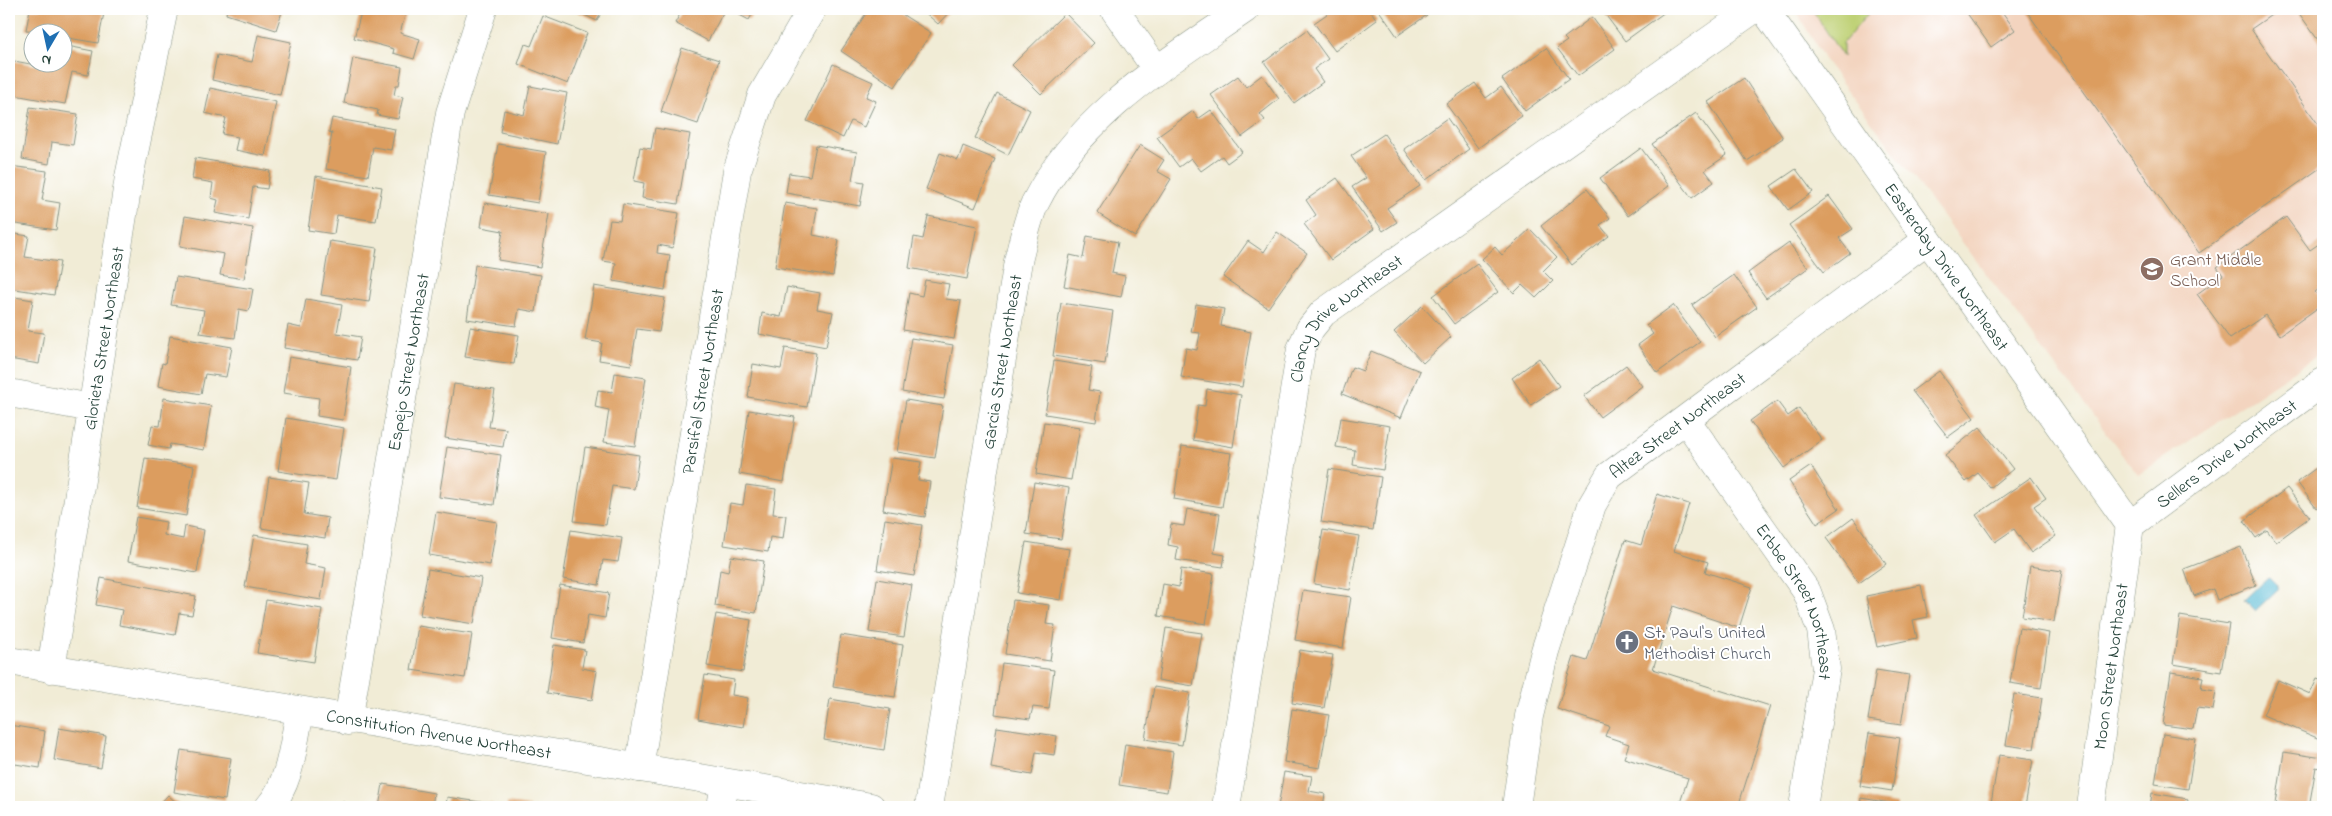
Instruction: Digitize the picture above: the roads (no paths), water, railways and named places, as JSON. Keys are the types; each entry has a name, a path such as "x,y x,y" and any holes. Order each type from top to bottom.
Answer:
{"street":[{"name":"Glorieta Street Northeast","path":"51,669 128,177 164,9"},
{"name":"Espejo Street Northeast","path":"348,721 450,112 483,9"},
{"name":"Parsifal Street Northeast","path":"639,768 737,171 762,95 793,37 812,9"},
{"path":"1114,9 1157,70"},
{"name":"Garcia Street Northeast","path":"929,807 1018,261 1035,204 1061,159 1105,111 1157,70 1245,9"},
{"name":"Clancy Drive Northeast","path":"1226,807 1301,349 1310,329 1324,313 1754,9"},
{"name":"Easterday Drive Northeast","path":"1764,9 2130,525"},
{"name":"Altez Street Northeast","path":"1516,807 1528,724 1545,651 1592,505 1609,476 1927,240"},
{"name":"Sellers Drive Northeast","path":"2130,525 2323,382"},
{"path":"9,393 92,408"},
{"name":"Erbbe Street Northeast","path":"1686,420 1807,592 1821,630 1826,668 1802,807"},
{"name":"Moon Street Northeast","path":"2091,807 2130,525"},
{"name":"Constitution Avenue Northeast","path":"9,662 348,721 639,768 723,795 870,807"},
{"path":"269,807 276,798 288,772 300,712"}],"water":[{"path":"2268,577 2279,588 2255,611 2244,600"}],"place":[{"name":"Grant Middle School","path":"2152,269"},
{"name":"St. Paul's United Methodist Church","path":"1627,642"}]}
